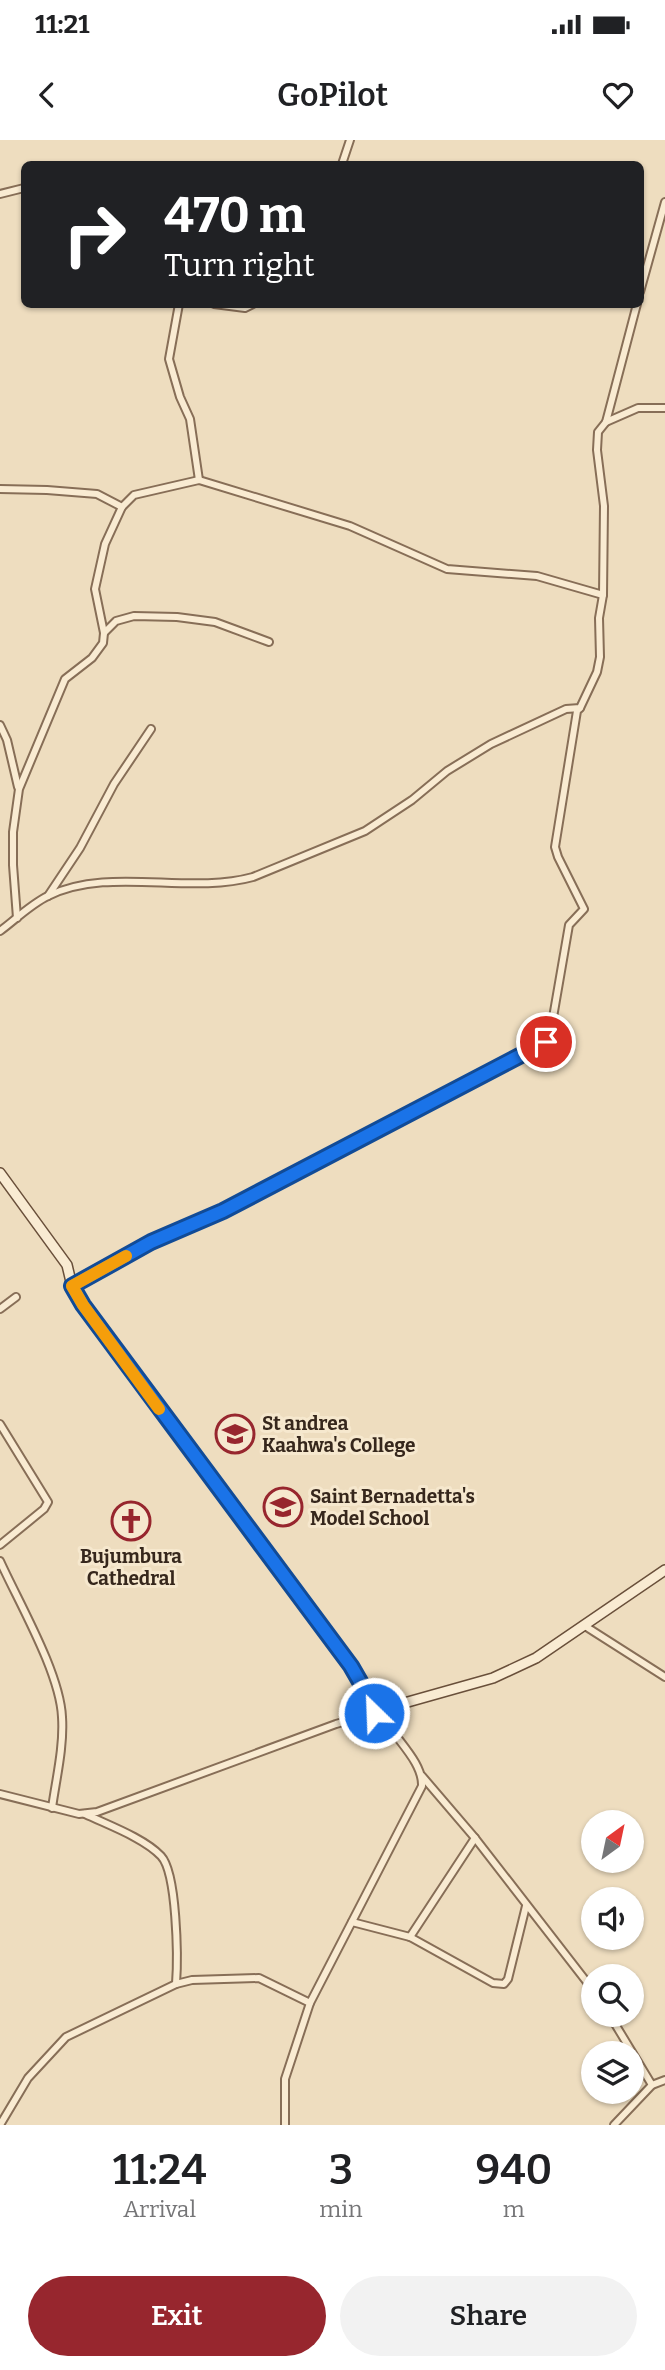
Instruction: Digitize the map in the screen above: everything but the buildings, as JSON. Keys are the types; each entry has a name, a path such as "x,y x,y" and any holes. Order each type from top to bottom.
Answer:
{"street":[{"path":"343,161 350,140"},
{"path":"0,194 21,189"},
{"path":"644,278 665,202"},
{"path":"178,308 169,359 180,397 190,419 199,480"},
{"path":"72,1286 151,1242 223,1211 546,1042 551,1029 569,925 584,909 555,847 577,711 597,672 600,657 604,506 597,450 598,432 606,422 636,308"},
{"path":"606,422 638,408 665,408"},
{"path":"17,918 13,843 14,814 19,789 65,680 92,658 103,643 104,633 94,589 105,544 122,507 134,495 199,480 350,526 447,569 537,576 603,595"},
{"path":"0,489 97,494 122,507"},
{"path":"104,633 116,621 134,616 177,617 215,622 269,642"},
{"path":"0,932 48,896 79,886 117,883 208,885 253,877 365,831 412,800 447,771 491,744 566,709 580,708"},
{"path":"0,725 7,740 19,789"},
{"path":"48,896 80,848 114,784 151,729"},
{"path":"0,1174 67,1265 72,1286 83,1305 351,1666 378,1717 384,1718 390,1713 390,1707"},
{"path":"0,1309 16,1297"},
{"path":"0,1424 48,1502 44,1509 0,1545"},
{"path":"0,1562 53,1676 59,1699 62,1734 52,1808"},
{"path":"390,1707 493,1678 536,1658 665,1570"},
{"path":"585,1626 665,1677"},
{"path":"85,1814 97,1812 374,1710 383,1702 390,1707"},
{"path":"285,2125 285,2079 310,2003 422,1786 419,1766 394,1737 384,1718"},
{"path":"422,1776 475,1838 581,1975"},
{"path":"0,1794 85,1814 151,1847 165,1861 172,1881 178,1955 176,1984"},
{"path":"411,1937 475,1838"},
{"path":"352,1922 411,1937 493,1983 504,1984 508,1979 526,1906"},
{"path":"0,2125 28,2078 66,2037 176,1984 192,1980 258,1978 310,2003"},
{"path":"617,2027 652,2085"},
{"path":"614,2125 652,2085 665,2080"}],"slow traffic":[{"path":"126,1256 72,1286 159,1409"}],"place":[{"name":"St andrea Kaahwa's College","path":"235,1434"},
{"name":"Saint Bernadetta's Model School","path":"283,1507"},
{"name":"Bujumbura Cathedral","path":"131,1521"}],"route":[{"path":"374,1713 374,1706 351,1666 83,1305 72,1286 151,1242 223,1211 546,1042"}]}
